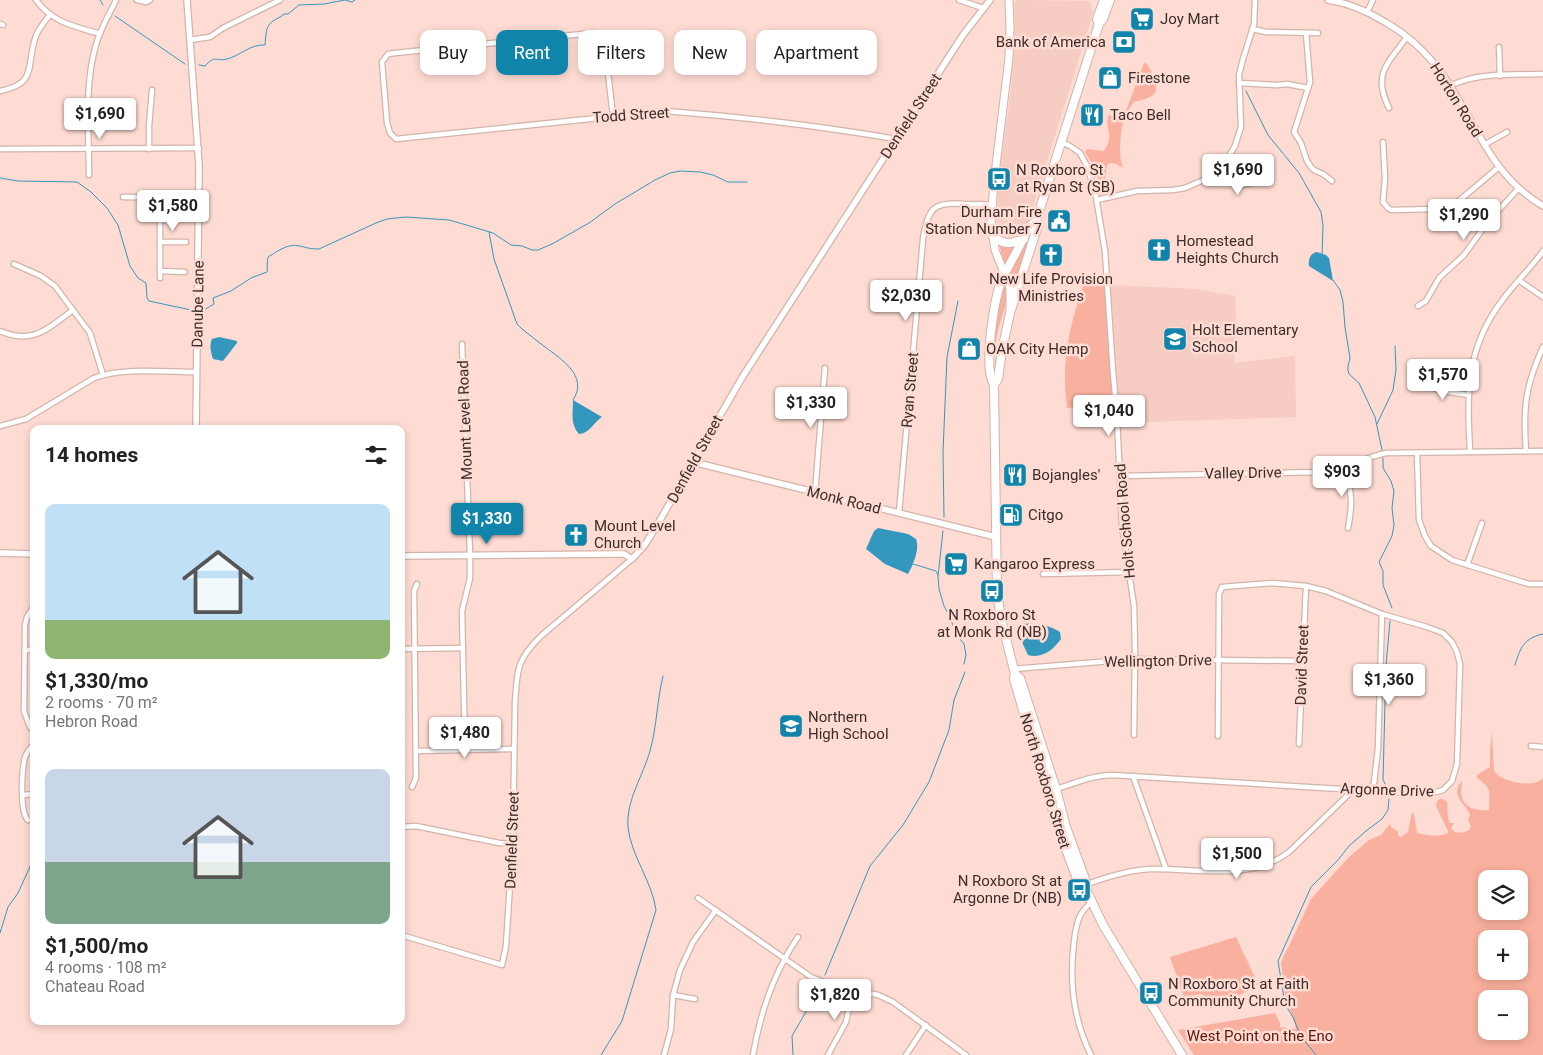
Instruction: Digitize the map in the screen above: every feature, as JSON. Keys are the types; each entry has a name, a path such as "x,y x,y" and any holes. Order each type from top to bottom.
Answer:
{"highway":[{"path":"1010,313 1037,228 1036,220 1104,0"},
{"path":"1098,24 1103,20 1110,0"},
{"path":"1004,275 1030,226 1036,220"},
{"path":"992,235 997,240 1007,244 1024,239"},
{"name":"North Roxboro Street","path":"1004,275 998,289 992,322 990,370 994,385 998,602 1014,671 1014,679 1047,793 1078,881 1084,884"},
{"name":"North Roxboro Street","path":"994,385 998,379 1010,313"},
{"name":"North Roxboro Street","path":"1014,671 1020,678 1056,789 1066,827 1085,879 1084,884 1119,952 1182,1055"},
{"path":"1036,755 1040,757 1050,788 1056,789"},
{"path":"1047,793 1053,797 1061,820 1066,827"}],"main road":[{"name":"North Roxboro Street","path":"1009,0 1009,58 992,205 992,235 996,256 1010,288 1010,313"}],"street":[{"path":"36,0 50,15 71,26 100,34"},
{"path":"89,176 90,74 93,55 100,34 116,0"},
{"path":"137,0 146,2 150,0"},
{"name":"Danube Lane","path":"187,0 199,148 200,212 196,425"},
{"path":"190,40 210,37 223,28 280,0"},
{"path":"959,0 983,8"},
{"name":"Denfield Street","path":"405,936 502,965 506,938 513,844 516,682 519,665 524,655 542,636 632,559 644,546 756,356 963,35 990,0"},
{"path":"1097,200 1137,191 1185,188 1208,178 1219,169 1232,153 1239,135 1241,122 1239,83 1241,65 1252,29 1255,0"},
{"name":"Horton Road","path":"1328,0 1367,12 1387,23 1407,37 1428,56 1450,86 1499,167 1518,189 1543,206"},
{"path":"1367,12 1373,0"},
{"path":"0,91 20,85 26,78 30,67 34,40 50,15"},
{"path":"1252,29 1266,32 1318,33"},
{"name":"Todd Street","path":"613,116 605,47 600,36 593,33 586,32 395,53 388,54 382,62 387,123 390,133 396,139 666,111 807,126 896,139"},
{"path":"1306,33 1310,80 1294,132 1311,167 1332,181"},
{"path":"1389,108 1382,92 1383,72 1392,55 1407,37"},
{"path":"1498,47 1500,76"},
{"path":"1450,86 1466,79 1543,74"},
{"path":"1239,83 1287,84 1308,88"},
{"path":"149,149 149,114 152,90"},
{"path":"1484,145 1507,132"},
{"name":"Holt School Road","path":"1061,142 1075,149 1082,156 1091,177 1097,200 1107,263 1113,372 1118,417 1122,526 1134,606 1134,734"},
{"path":"1383,142 1384,202 1391,210 1435,209 1454,205 1499,167"},
{"path":"0,149 199,148"},
{"path":"1219,169 1238,186 1268,179"},
{"path":"1418,306 1426,301 1439,278 1464,256 1487,223 1518,189"},
{"path":"123,197 186,198"},
{"path":"160,198 160,278"},
{"name":"Ryan Street","path":"899,513 925,227 930,214 941,204 952,202 992,205"},
{"path":"160,212 200,212"},
{"path":"160,242 186,242"},
{"path":"1470,452 1468,395 1473,358 1484,328 1502,300 1520,281 1543,251"},
{"path":"14,264 48,280 55,286 90,333 103,374"},
{"path":"160,271 185,272"},
{"path":"1520,281 1543,297"},
{"path":"0,332 26,338 38,334 72,310"},
{"name":"Mount Level Road","path":"462,344 470,555 470,578 462,611 465,750"},
{"path":"1526,451 1525,412 1527,389 1532,371 1543,347"},
{"path":"815,493 825,368"},
{"path":"0,426 26,420 103,374 126,372 197,372"},
{"path":"1422,385 1468,395"},
{"name":"Valley Drive","path":"1120,476 1324,472 1344,468 1386,453 1543,451"},
{"path":"1417,453 1419,515 1425,536 1431,546 1452,560 1520,581 1536,585 1543,584"},
{"name":"Monk Road","path":"693,462 996,537"},
{"path":"1344,468 1352,500 1348,528"},
{"path":"1467,564 1482,524"},
{"path":"0,553 30,554"},
{"path":"405,556 624,554 632,559"},
{"path":"1043,574 1129,572"},
{"name":"Argonne Drive","path":"1056,789 1100,776 1112,775 1429,794 1441,792 1452,781 1457,764 1460,664 1452,642 1443,634 1382,614 1326,591 1306,586 1272,583 1222,586 1219,594 1218,660"},
{"path":"412,786 416,778 414,591 417,584"},
{"name":"David Street","path":"1299,744 1306,586"},
{"path":"30,612 27,617 24,710 30,727"},
{"path":"1370,790 1374,783 1378,748 1382,614"},
{"path":"405,649 463,648"},
{"path":"25,650 30,650"},
{"name":"Wellington Drive","path":"1014,671 1135,659 1302,661"},
{"path":"1218,660 1218,736"},
{"path":"1532,746 1543,746"},
{"path":"28,820 24,816 23,767 30,748"},
{"path":"416,751 514,749"},
{"path":"1133,776 1166,869"},
{"path":"1084,884 1125,872 1149,869 1248,870 1272,863 1299,843 1352,790"},
{"path":"23,795 30,794"},
{"path":"405,827 416,826 499,843 513,844"},
{"path":"698,898 817,980 878,996 893,1002 966,1055"},
{"path":"1091,1055 1078,1024 1072,988 1073,948 1077,925 1081,913 1092,901"},
{"path":"664,1055 672,1029 675,986 688,950 716,910"},
{"path":"753,1055 761,1019 784,958 798,937"},
{"path":"828,1055 846,1022 853,990"},
{"path":"673,995 695,999"},
{"path":"906,1055 926,1025"}],"shaded area":[{"path":"1017,0 1090,1 1093,13 1027,226 996,231 999,177 1011,89 1015,40 1014,3"},
{"name":"Holt Elementary School","path":"1111,285 1195,289 1235,296 1234,363 1295,356 1296,417 1120,423"}],"green space":[{"path":"1144,63 1147,64 1154,78 1156,89 1150,97 1134,102 1127,112 1123,121 1120,142 1120,156 1123,168 1117,164 1109,164 1106,170 1105,185 1101,185 1085,152 1087,149 1104,151 1109,140 1107,124 1109,115 1116,115 1126,111"},
{"path":"1031,233 1033,234 1014,289 1009,272"},
{"path":"999,244 1016,245 1005,265"},
{"path":"1005,284 1007,295 993,359 994,320"},
{"path":"1084,284 1106,284 1114,405 1067,408 1065,368 1068,344 1076,307"},
{"name":"West Point on the Eno","path":"1492,733 1494,771 1498,775 1510,781 1525,784 1539,781 1543,778 1543,1055 1194,1055 1178,1030 1275,1013 1280,1027 1296,1029 1285,994 1281,963 1311,899 1348,858 1369,840 1381,835 1390,824 1398,832 1398,836 1401,837 1408,832 1412,812 1417,833 1436,836 1448,833 1436,806 1437,801 1441,798 1447,802 1450,823 1454,823 1451,828 1459,833 1469,830 1471,826 1468,820 1470,814 1459,799 1458,786 1462,781 1462,798 1468,806 1480,810 1489,810 1488,788 1477,778 1477,775 1490,767"},
{"path":"1236,937 1258,984 1223,1005 1201,994 1184,997 1170,957"}],"water":[{"path":"1317,252 1329,258 1333,281 1309,266 1310,257"},
{"path":"219,337 237,341 223,361 213,359 211,352 212,339"},
{"path":"573,400 602,417 589,430 579,434 574,426"},
{"path":"878,528 908,534 916,539 917,552 908,574 885,564 866,549 874,531"},
{"path":"1021,624 1046,626 1060,632 1061,639 1047,653 1038,656 1028,655 1020,638 1018,626"}],"waterway":[{"path":"100,0 103,5"},
{"path":"199,65 205,66 214,59 227,59 255,46 265,45 266,32 270,23 284,14 288,14 299,5 324,4 345,0 352,2 355,0"},
{"path":"115,16 185,64"},
{"path":"1246,91 1268,135 1299,173 1321,212 1323,225 1322,256"},
{"path":"204,310 214,304 213,298 231,291 251,278 267,272 269,256 283,248 294,245 319,249 387,219 406,217 449,220 493,233 511,245 538,250 589,223 615,204 670,173 680,171 700,172 713,175 728,182 747,182"},
{"path":"0,178 18,181 77,182 91,192 107,208 118,225 130,266 138,278 146,283 149,301 191,310"},
{"path":"489,232 494,259 517,324 571,369 578,383 573,400"},
{"path":"1333,280 1340,290 1343,302 1350,358 1348,371 1359,383 1375,417 1382,450"},
{"path":"944,517 943,452 947,357 958,301"},
{"path":"1377,424 1393,390 1396,370 1395,346"},
{"path":"1383,458 1383,468 1391,481 1394,491 1392,508 1394,525 1392,536 1379,562 1383,571 1383,585 1392,608"},
{"path":"943,531 938,576 939,589 956,634 964,644 966,655 964,664"},
{"path":"913,564 936,571 938,575"},
{"path":"1387,787 1383,780 1386,665 1390,621"},
{"path":"1515,665 1527,641 1543,634"},
{"path":"825,975 870,866 903,825 929,782 949,730 954,700 965,672"},
{"path":"601,1055 622,1021 656,910 654,899 633,848 628,827 628,817 632,798 650,751 663,676"},
{"path":"1316,1055 1300,1035 1293,1017 1285,1004 1278,961 1311,887 1349,846 1382,819 1388,810 1389,799"},
{"path":"0,933 8,907 18,893 30,867"},
{"path":"793,1055 792,1036 819,989"}],"place":[{"name":"Joy Mart","path":"1142,19"},
{"name":"Bank of America","path":"1124,42"},
{"name":"Firestone","path":"1110,78"},
{"name":"Taco Bell","path":"1092,115"},
{"name":"N Roxboro St at Ryan St (SB)","path":"999,179"},
{"name":"Durham Fire Station Number 7","path":"1059,221"},
{"name":"Homestead Heights Church","path":"1159,250"},
{"name":"New Life Provision Ministries","path":"1051,255"},
{"name":"Holt Elementary School","path":"1175,339"},
{"name":"OAK City Hemp","path":"969,349"},
{"name":"Bojangles'","path":"1015,475"},
{"name":"Citgo","path":"1011,515"},
{"name":"Mount Level Church","path":"576,535"},
{"name":"Kangaroo Express","path":"956,564"},
{"name":"N Roxboro St at Monk Rd (NB)","path":"992,591"},
{"name":"Northern High School","path":"791,726"},
{"name":"N Roxboro St at Argonne Dr (NB)","path":"1079,890"},
{"name":"N Roxboro St at Faith Community Church","path":"1151,993"}]}
